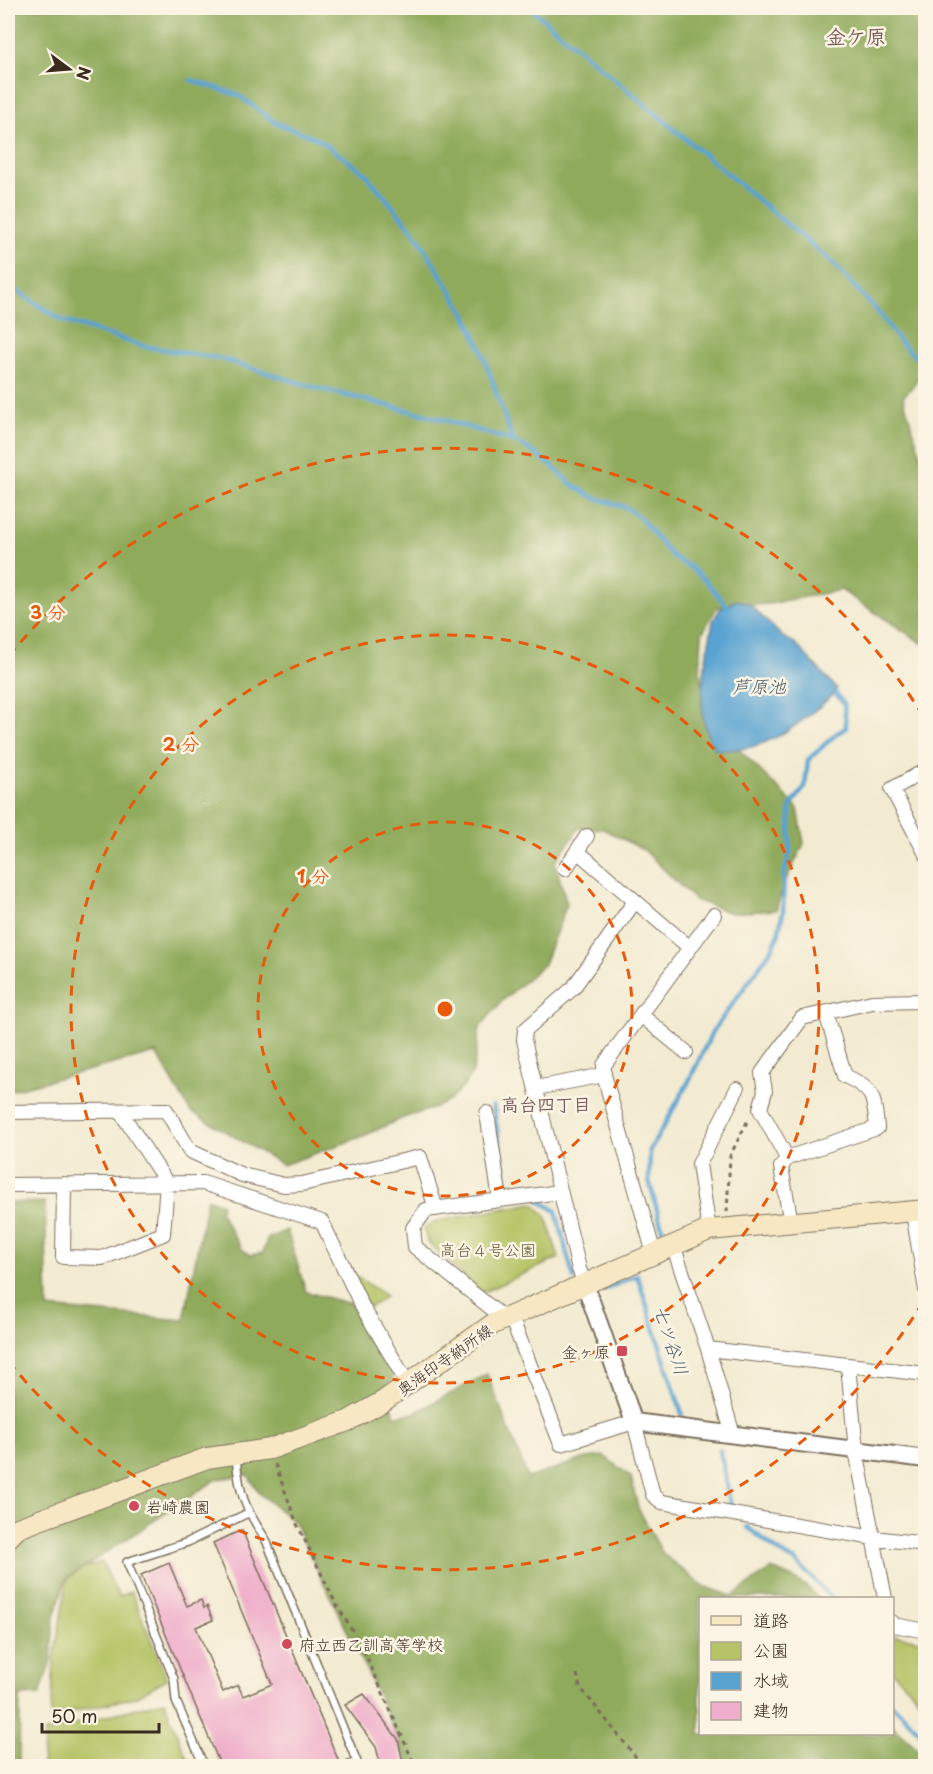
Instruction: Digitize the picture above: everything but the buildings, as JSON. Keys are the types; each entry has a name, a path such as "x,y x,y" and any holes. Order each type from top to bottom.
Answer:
{"main road":[{"name":"奥海印寺納所線","path":"8,1538 18,1528 207,1458 270,1449 348,1421 382,1402 493,1324 673,1245 717,1229 920,1212"}],"street":[{"path":"926,770 892,789 926,854"},
{"path":"565,869 587,836"},
{"path":"577,851 690,948"},
{"path":"635,901 573,988 525,1030 524,1040 579,1269 634,1422 653,1496 662,1502 874,1538 926,1544"},
{"path":"654,1254 604,1075 604,1065 714,915"},
{"path":"787,1158 760,1109 765,1091 762,1073 802,1018 872,1002 926,1001"},
{"path":"791,1223 781,1167 787,1158 878,1128 874,1100 863,1084 845,1076 826,1013"},
{"path":"641,1015 686,1052"},
{"path":"536,1088 604,1075"},
{"path":"717,1229 699,1164 736,1089"},
{"path":"8,1112 166,1110 190,1151 242,1175 284,1185 302,1184 420,1157 436,1209"},
{"path":"64,1184 63,1257 102,1258 163,1234 167,1183 120,1112"},
{"path":"487,1113 500,1200"},
{"path":"8,1185 203,1183 322,1222 362,1306 408,1384"},
{"path":"560,1192 426,1210 413,1228 415,1247 508,1318 561,1444 634,1422 926,1460"},
{"path":"920,1212 926,1290"},
{"path":"673,1245 708,1349 733,1435"},
{"path":"708,1349 926,1374"},
{"path":"848,1365 856,1451 885,1597"},
{"path":"894,1625 926,1631"}],"lane":[{"path":"236,1454 239,1487 248,1513 266,1540 357,1762 346,1767"},
{"path":"204,1767 176,1701 174,1679 127,1562 188,1542 248,1513"}],"path":[{"path":"717,1229 730,1156 754,1107 762,1103"},
{"path":"270,1449 297,1524 336,1604 362,1646 415,1767"},
{"path":"577,1674 580,1687 643,1767"}],"green space":[{"path":"8,8 925,8 925,376 922,376 903,397 925,469 925,645 841,590 769,604 717,607 702,634 700,672 709,720 798,808 804,844 785,882 776,910 731,913 695,900 644,850 603,829 579,828 555,862 567,904 544,964 501,1002 480,1027 473,1072 463,1087 450,1100 437,1107 283,1165 190,1111 156,1053 8,1091"},
{"path":"207,1198 222,1204 220,1212 241,1248 250,1255 263,1253 267,1239 287,1230 306,1292 355,1305 394,1372 392,1380 386,1386 395,1416 414,1413 487,1374 528,1478 586,1458 604,1456 631,1477 638,1508 663,1554 703,1586 732,1596 771,1569 797,1580 814,1593 817,1597 699,1597 699,1735 894,1735 894,1727 925,1755 925,1766 410,1766 294,1522 260,1494 248,1475 217,1479 66,1579 54,1617 51,1660 40,1695 20,1696 19,1766 8,1766 8,1203 45,1202 48,1308 184,1320"},
{"name":"高台４号公園","path":"533,1203 546,1216 559,1258 481,1293 427,1241 424,1228 438,1221"},
{"path":"350,1272 386,1296 369,1308"},
{"path":"102,1562 119,1597 131,1591 167,1679 135,1697 51,1717 54,1659 67,1581 74,1571"},
{"path":"894,1635 925,1641 925,1705 894,1673"},
{"path":"164,1701 190,1766 42,1766 45,1732"}],"water":[{"name":"芦原池","path":"736,600 748,603 783,637 795,643 837,689 809,715 781,735 750,747 733,750 715,749 704,719 702,686 704,670 713,621 720,609"}],"waterway":[{"path":"530,8 832,262 878,312 900,342 926,367"},
{"path":"191,80 238,95 276,123 318,139 365,173 414,232 466,315 481,349 513,441"},
{"path":"8,285 61,320 143,346 222,359 316,388 435,417 513,441 552,466 571,484 593,497 627,508 640,518 673,557 706,581 726,605"},
{"path":"664,1236 649,1180 650,1150 688,1083 713,1031 772,949 778,936 783,912 784,874 790,851 790,807 805,787 808,760 836,734 846,728 844,704 835,693"},
{"path":"493,1106 508,1193"},
{"path":"539,1200 556,1211 574,1279"},
{"name":"七ツ谷川","path":"606,1289 637,1275 682,1414"},
{"name":"七ツ谷川","path":"720,1450 731,1507"},
{"name":"七ツ谷川","path":"747,1527 795,1561 831,1597"},
{"name":"七ツ谷川","path":"894,1706 926,1737"}],"place":[{"name":"金ヶ原","path":"622,1351"},
{"name":"岩崎農園","path":"134,1506"},
{"name":"府立西乙訓高等学校","path":"287,1644"}],"district":[{"name":"金ケ原","path":"856,36"},
{"name":"高台四丁目","path":"546,1103"}]}
